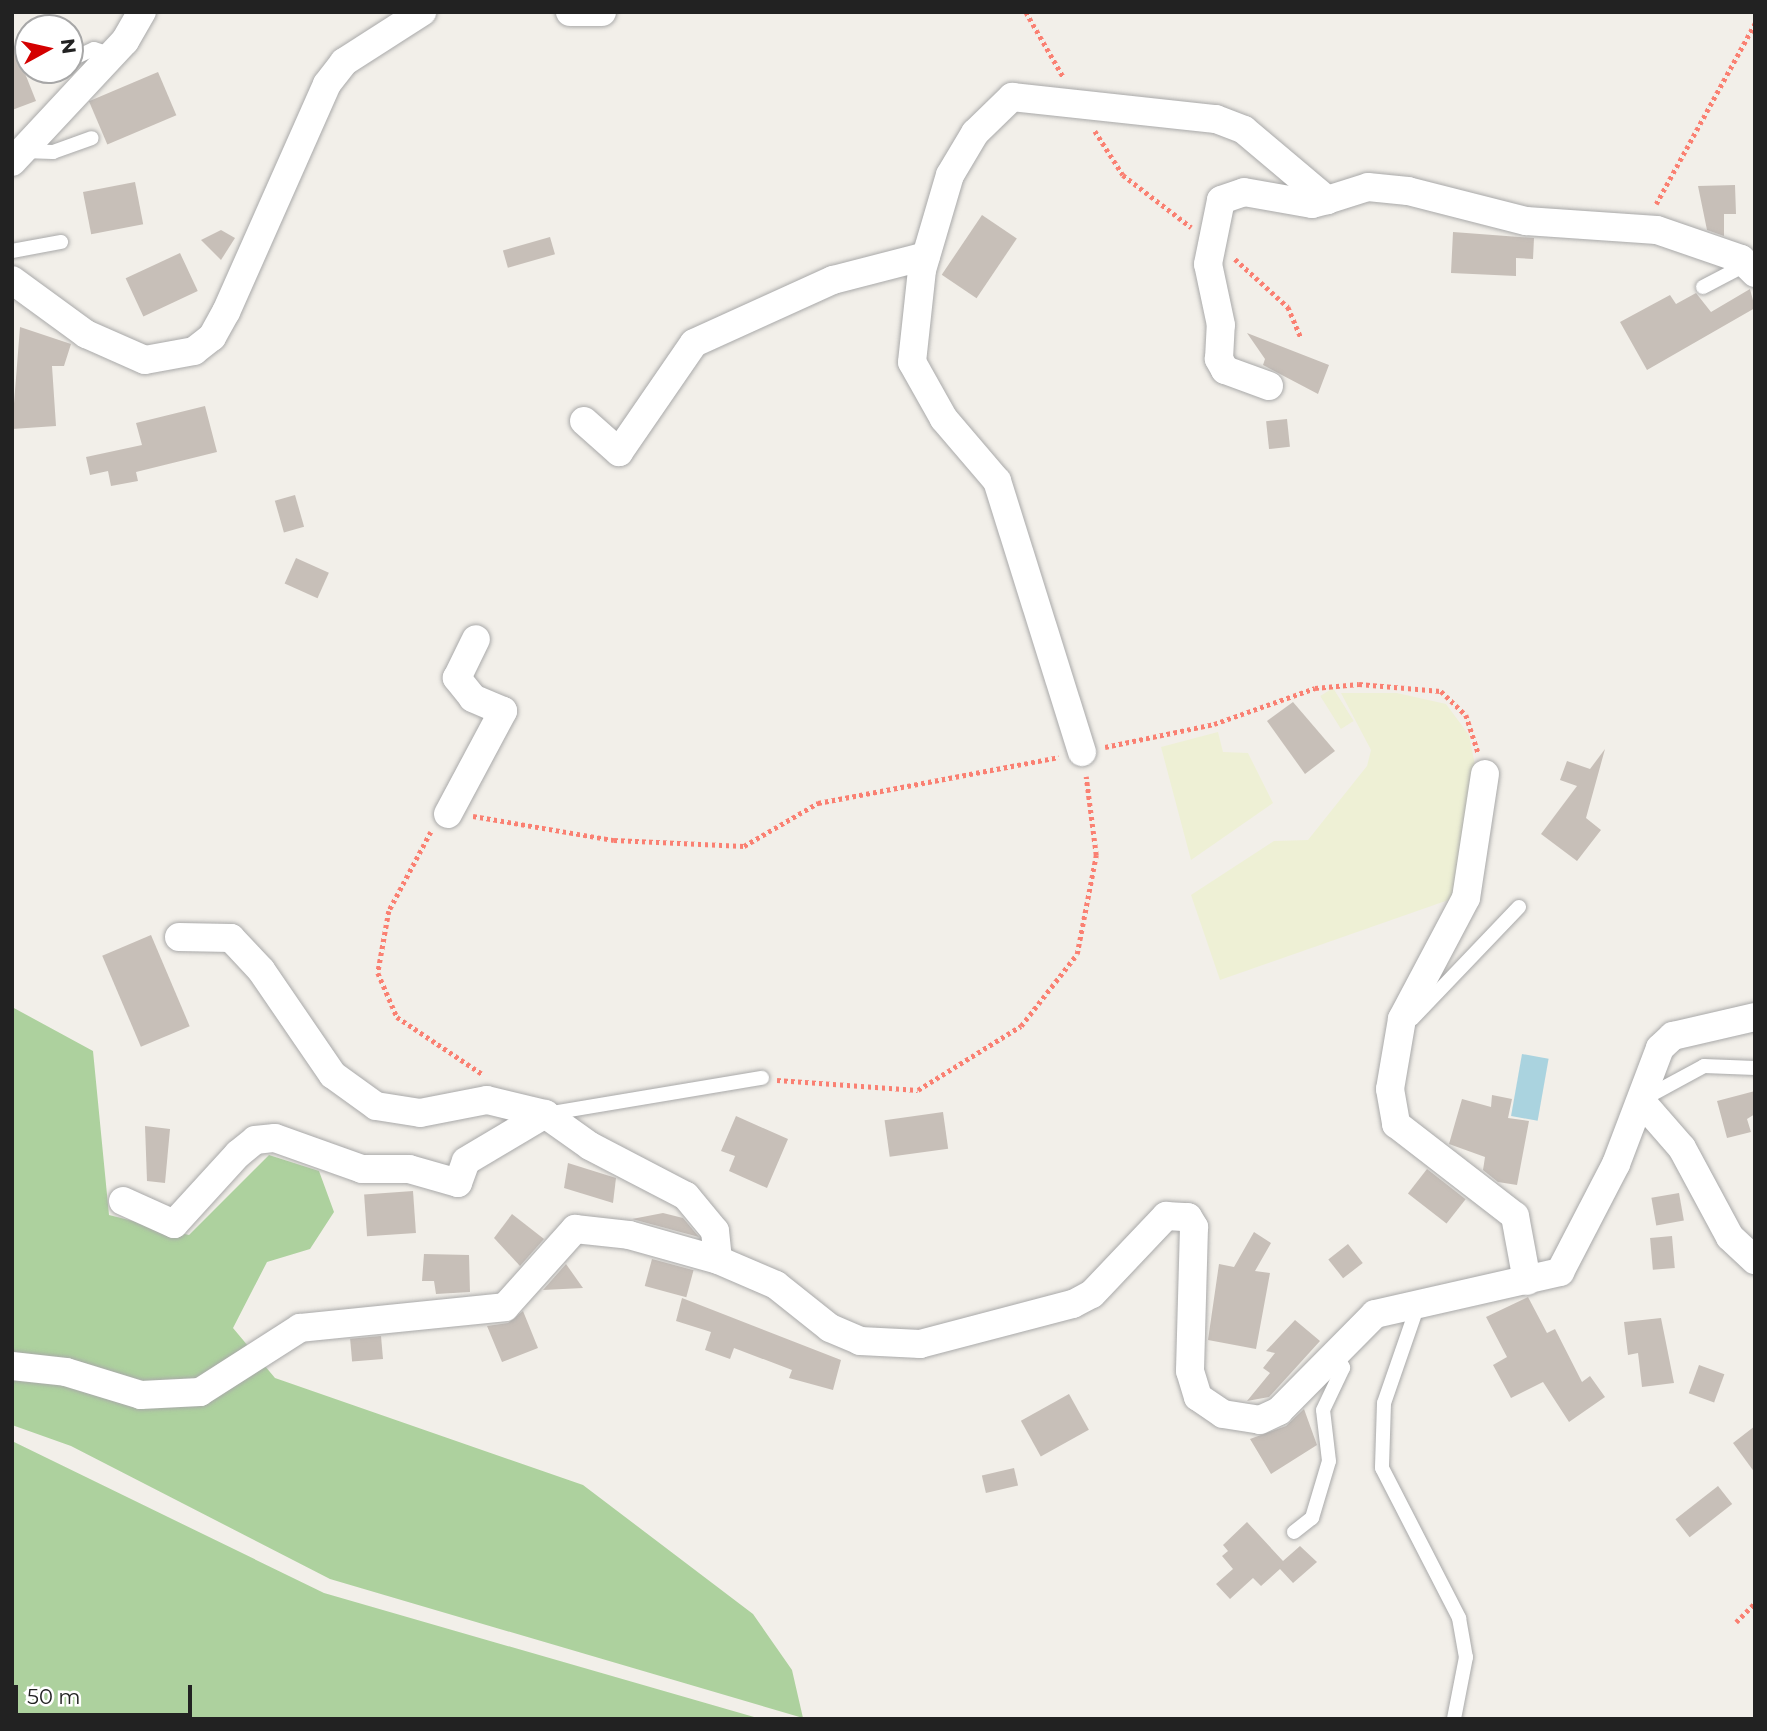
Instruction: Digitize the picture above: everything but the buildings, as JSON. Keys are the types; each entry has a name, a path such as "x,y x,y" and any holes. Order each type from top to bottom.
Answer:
{"street":[{"path":"17,156 113,55 142,12"},
{"path":"12,280 86,334 137,357 162,361 194,351 212,337 226,312 327,84 344,62 389,24 422,12"},
{"path":"570,12 602,12"},
{"path":"1082,752 997,481 944,419 912,362 926,256 950,175 975,133 1020,94 1216,119 1244,130 1326,200"},
{"path":"1269,386 1221,366 1221,326 1208,264 1224,197 1244,192 1312,204 1368,187 1408,191 1526,221 1642,229 1751,268"},
{"path":"584,421 619,452 694,344 833,280 926,256"},
{"path":"448,814 503,711 473,698 457,678 476,639"},
{"path":"1485,774 1466,898 1399,1033 1390,1089 1396,1124 1515,1216 1527,1281"},
{"path":"179,937 231,938 261,970 333,1075 376,1107 420,1113 487,1100 545,1114 590,1146 686,1196 715,1231 718,1260"},
{"path":"12,1366 66,1372 141,1395 200,1392 300,1328 505,1307 575,1229 629,1235 718,1260 776,1285 830,1328 860,1341 920,1344 1073,1304 1092,1294 1147,1229 1166,1216 1188,1217 1196,1240 1190,1371 1198,1396 1223,1415 1260,1420 1279,1411 1375,1314 1420,1301 1527,1281 1560,1272 1641,1101 1660,1048 1673,1036 1755,1017"},
{"path":"1641,1101 1682,1148 1730,1237 1755,1260"},
{"path":"123,1200 174,1224 238,1154 256,1140 275,1138 362,1169 409,1170 458,1183 466,1161 545,1114"}],"lane":[{"path":"84,54 94,49 113,55"},
{"path":"17,156 53,152 92,138"},
{"path":"12,251 61,242"},
{"path":"1703,288 1751,268"},
{"path":"1399,1033 1518,907"},
{"path":"1641,1101 1704,1066 1755,1068"},
{"path":"545,1114 762,1078"},
{"path":"1420,1301 1384,1403 1382,1468 1459,1618 1466,1657 1454,1719"},
{"path":"1294,1532 1312,1518 1329,1461 1323,1410 1343,1368 1336,1351"}],"path":[{"path":"1026,12 1123,175 1212,242 1288,307 1301,338"},
{"path":"1642,229 1755,23"},
{"path":"493,1081 397,1017 378,973 389,912 425,838 448,814 614,840 744,846 818,803 1214,724 1314,688 1406,685 1441,691 1466,715 1485,774"},
{"path":"762,1078 918,1090 1021,1026 1077,954 1096,855 1082,752"},
{"path":"1736,1622 1755,1603"}],"green space":[{"path":"1333,688 1354,721 1341,729 1320,696"},
{"path":"1341,693 1397,693 1446,704 1469,735 1477,775 1457,897 1220,980 1191,895 1274,841 1308,840 1367,766 1371,750"},
{"path":"1218,732 1223,752 1248,753 1273,803 1191,860 1161,747"},
{"path":"12,1007 93,1051 109,1215 189,1235 269,1155 319,1171 334,1212 310,1249 267,1262 233,1328 275,1378 583,1485 753,1614 792,1670 803,1718 330,1579 71,1446 12,1425"},
{"path":"12,1441 324,1593 761,1719 12,1719"}],"water":[{"path":"1522,1054 1549,1059 1538,1121 1511,1116"}]}
